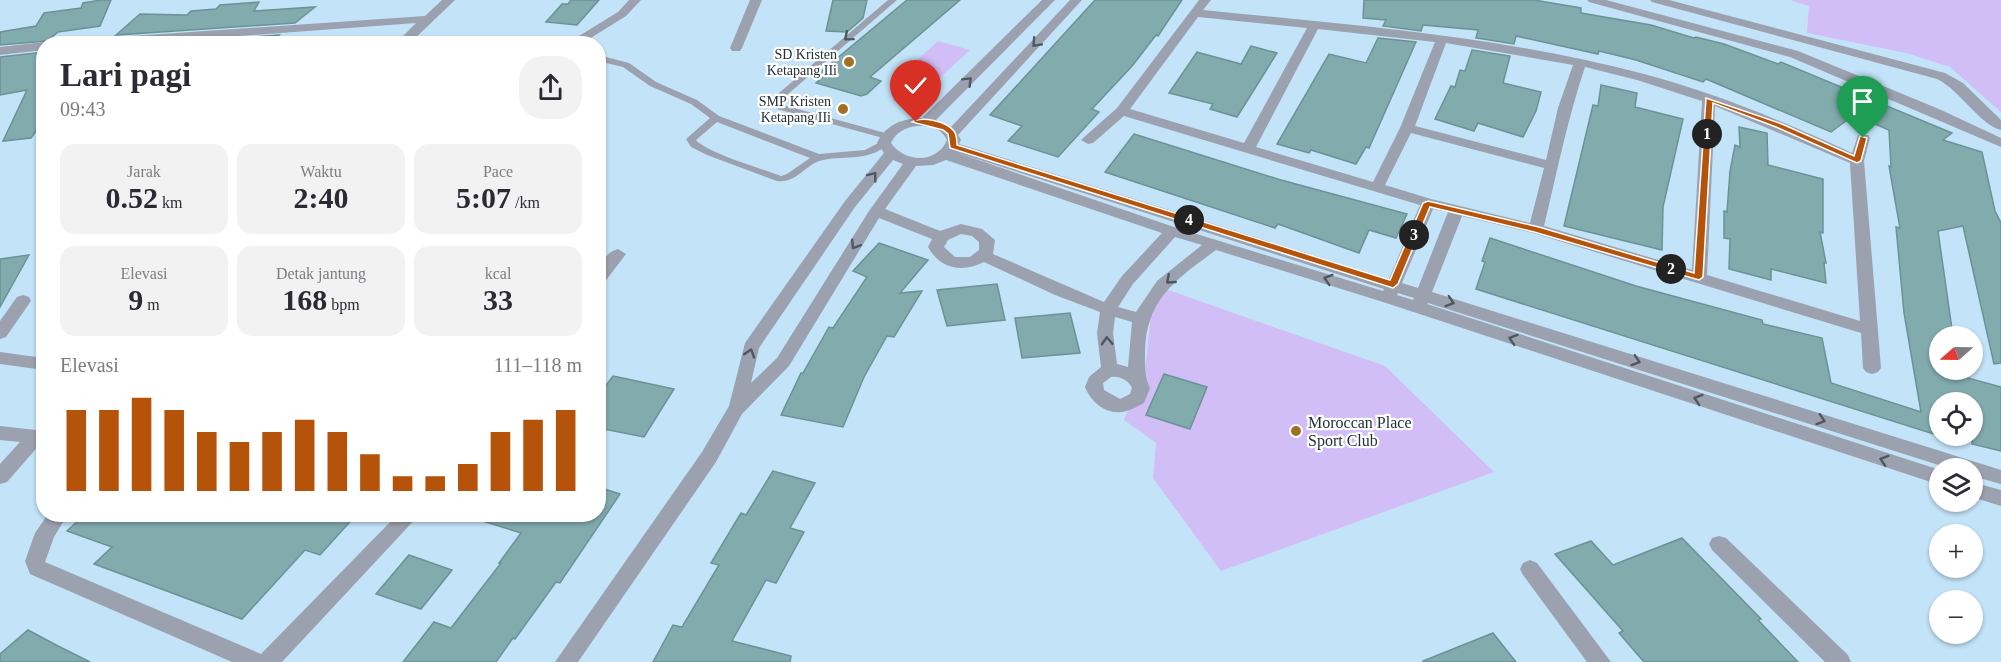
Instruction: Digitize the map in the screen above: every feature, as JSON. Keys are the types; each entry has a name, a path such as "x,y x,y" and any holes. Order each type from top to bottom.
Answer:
{"street":[{"path":"410,36 449,0"},
{"path":"585,36 622,14 635,0"},
{"path":"736,48 756,0"},
{"path":"926,122 1049,0"},
{"path":"887,144 912,162 930,161 950,145 1076,0"},
{"path":"1088,141 1122,111 1205,0"},
{"path":"1593,0 1794,54 2001,142"},
{"path":"1656,0 1934,74 1957,84 1988,117 2001,126"},
{"path":"1195,13 1442,39 1539,53 1641,77 1709,99 1779,126 1857,161"},
{"path":"187,36 428,19"},
{"path":"1248,149 1314,26"},
{"path":"1377,187 1407,128 1442,39"},
{"path":"0,51 36,47"},
{"path":"1536,230 1565,108 1580,63"},
{"path":"1699,277 1709,99"},
{"path":"1122,111 1428,203 1536,230 1869,329"},
{"path":"736,409 751,347 850,204 887,144 903,124 926,122 937,124 950,145 1172,231 1391,291"},
{"path":"1407,128 1552,166"},
{"path":"1863,138 1857,161 1872,368"},
{"path":"950,145 1391,291 1929,474"},
{"path":"566,662 702,466 736,409 783,362 876,211 912,162"},
{"path":"1391,291 1428,203"},
{"path":"876,211 941,237"},
{"path":"1420,301 1456,211"},
{"path":"984,256 989,245 987,240 977,232 962,229 946,233 936,247 941,257 947,260 963,263 984,256 1038,282 1108,311 1140,319"},
{"path":"1110,370 1106,338 1108,311 1127,281 1172,231"},
{"path":"1136,378 1140,319 1162,286 1215,243"},
{"path":"606,269 618,254"},
{"path":"0,333 23,301"},
{"path":"1420,301 1929,463"},
{"path":"0,358 36,363"},
{"path":"1110,370 1129,373 1140,383 1140,393 1133,402 1121,405 1107,403 1097,395 1094,385 1099,376 1110,370"},
{"path":"0,433 36,433"},
{"path":"0,477 36,437"},
{"path":"1983,476 2001,477"},
{"path":"1983,485 2001,498"},
{"path":"53,522 45,533 35,561 37,568 256,662"},
{"path":"268,662 403,522"},
{"path":"1719,544 1840,662"},
{"path":"1530,569 1600,662"}],"lane":[{"path":"887,144 780,107 775,101 893,0"},
{"path":"606,60 626,65 652,84 694,102 716,118 819,157 868,153 887,144"},
{"path":"716,118 690,139 695,145 724,159 781,179 791,176 819,157"}],"shaded area":[{"path":"1790,0 2001,0 2001,112 1950,67 1906,53 1807,33 1809,6"},
{"path":"938,41 970,50 934,83 903,73"},
{"name":"Moroccan Place Sport Club","path":"1154,285 1385,366 1494,472 1221,571 1153,478 1156,443 1124,420 1146,362"}],"building":[{"path":"111,0 100,26 58,32 53,36 36,36 36,42 0,45 0,32 36,26 44,13 81,8 83,3"},
{"path":"571,0 599,0 577,25 546,22 562,4 568,4"},
{"path":"833,0 867,0 863,18 847,32 826,31"},
{"path":"907,0 960,0 870,77 881,81 867,94 861,96 816,83 823,77 817,75"},
{"path":"1095,0 1182,0 1158,36 1156,35 1133,65 1092,109 1099,112 1058,157 1008,141 1022,126 990,115"},
{"path":"1364,0 1534,0 1581,8 1581,13 1651,25 1724,44 1778,64 1781,62 1952,133 1943,140 1982,152 1995,211 2001,223 2001,363 1994,364 1963,226 1938,231 1952,326 1929,326 1929,380 1975,380 2001,387 2001,451 1980,446 1983,446 1983,392 1929,392 1929,433 1476,289 1490,238 1636,286 1762,320 1763,324 1822,338 1831,383 1921,412 1904,313 1896,227 1900,228 1889,166 1891,167 1889,130 1854,115 1831,132 1706,79 1703,82 1636,60 1599,51 1598,54 1516,36 1514,44 1476,38 1478,30 1423,25 1421,31 1383,26 1386,20 1363,18"},
{"path":"259,2 254,11 315,7 295,23 116,35 140,14 187,15 191,11 216,9 220,5"},
{"path":"1378,38 1416,42 1369,148 1366,147 1356,164 1311,150 1309,153 1277,144 1329,54 1366,63"},
{"path":"1251,46 1277,53 1237,117 1210,109 1213,104 1169,93 1197,52 1241,64"},
{"path":"1472,50 1510,56 1503,83 1541,92 1536,111 1523,137 1478,123 1474,131 1435,119 1451,86 1455,87 1460,70 1465,71"},
{"path":"36,53 36,131 31,138 3,141 27,90 0,95 0,57"},
{"path":"1601,85 1637,93 1635,107 1683,119 1663,207 1662,250 1564,226 1593,105 1598,106"},
{"path":"1739,127 1767,133 1768,165 1823,179 1823,233 1820,232 1826,263 1824,263 1826,283 1771,269 1771,280 1729,269 1730,239 1724,238 1724,211 1727,212 1730,171 1735,145 1740,147"},
{"path":"1134,134 1281,180 1407,214 1396,238 1369,230 1359,253 1278,224 1275,228 1105,172"},
{"path":"879,243 928,260 900,293 922,291 894,337 887,336 864,377 843,427 781,415 801,373 829,327 833,328 867,277 853,271"},
{"path":"29,255 0,307 0,259"},
{"path":"997,284 1005,320 947,326 937,290"},
{"path":"1070,313 1080,353 1022,358 1015,318"},
{"path":"1164,374 1207,387 1190,429 1146,415"},
{"path":"613,376 674,389 644,437 606,430 606,385"},
{"path":"773,471 815,483 790,528 804,532 776,583 766,580 732,641 791,656 790,662 653,662 673,625 682,627 719,565 711,563 741,513 746,515"},
{"path":"606,490 620,494 606,515"},
{"path":"77,522 350,522 320,555 305,550 242,619 94,564 112,547 67,531"},
{"path":"486,522 601,522 560,583 556,582 496,662 403,662 434,622 451,628 521,533"},
{"path":"1682,538 1761,619 1758,620 1798,662 1644,662 1619,633 1623,631 1555,554 1591,541 1613,565"},
{"path":"409,555 452,570 421,609 376,594"},
{"path":"28,630 90,662 0,662 0,654"},
{"path":"1493,633 1516,662 1423,662 1423,661"}],"place":[{"name":"SD Kristen Ketapang IIi","path":"849,62"},
{"name":"SMP Kristen Ketapang IIi","path":"843,109"},
{"name":"Moroccan Place Sport Club","path":"1296,431"}],"route":[{"path":"916,122 937,124 946,128 952,134 953,147 1393,284 1428,203 1536,230 1699,277 1709,99 1813,140 1857,161 1863,138"}]}
